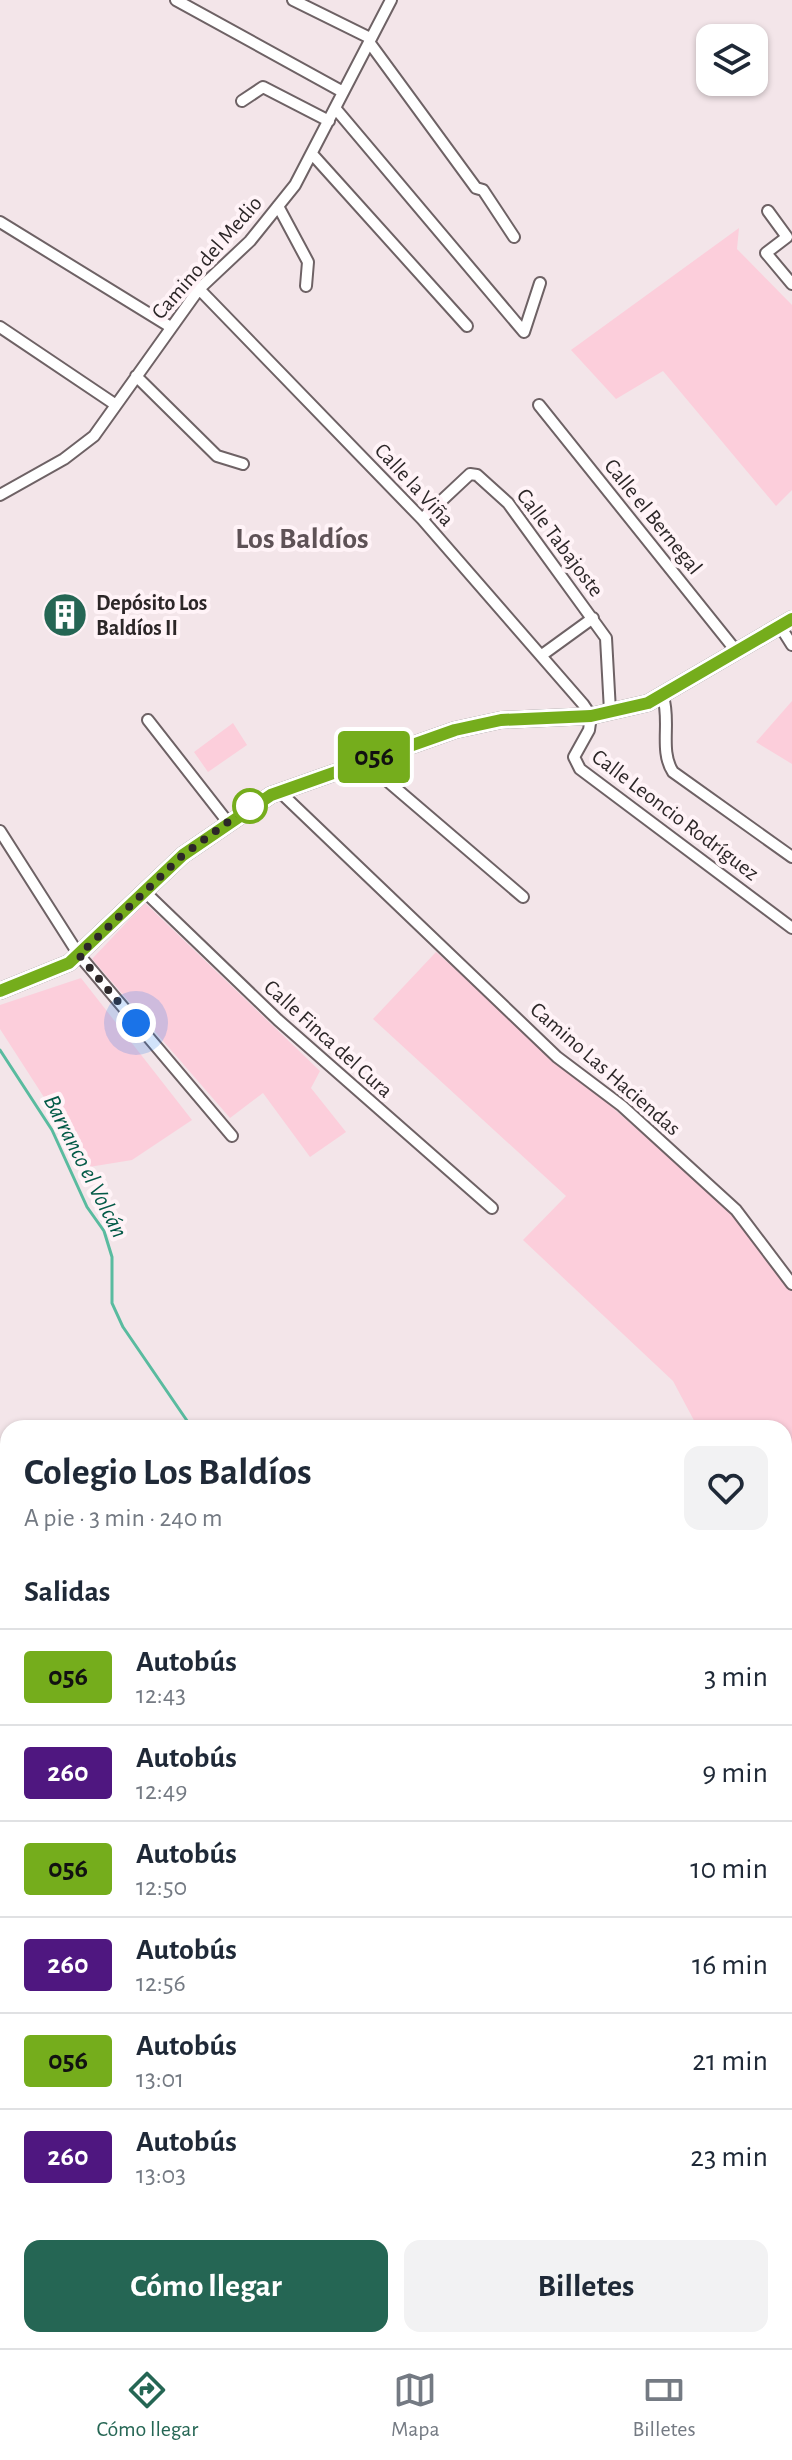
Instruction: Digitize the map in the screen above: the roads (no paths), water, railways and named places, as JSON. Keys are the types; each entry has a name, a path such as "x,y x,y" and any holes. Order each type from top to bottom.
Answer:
{"main road":[{"path":"0,991 48,973 79,955 144,891 227,821 280,792 431,737 501,720 591,716 630,709 663,697 786,622"}],"street":[{"path":"176,0 343,92"},
{"path":"293,0 370,40 476,188 483,190 514,237"},
{"name":"Camino del Medio","path":"0,495 78,449 94,436 169,326 199,289 250,241 278,206 313,155 391,0"},
{"path":"242,101 263,87 329,121"},
{"path":"335,108 524,332 540,283"},
{"path":"313,155 467,326"},
{"path":"278,206 308,262 306,286"},
{"path":"768,211 787,237 766,253 792,284"},
{"path":"0,222 169,326"},
{"name":"Calle la Viña","path":"199,289 422,519 542,655 591,716"},
{"path":"0,327 116,405"},
{"path":"136,376 217,456 243,464"},
{"name":"Calle el Bernegal","path":"539,405 737,652"},
{"name":"Calle Tabajoste","path":"422,519 470,474 477,475 508,503 606,638 610,711"},
{"path":"542,655 593,618"},
{"path":"786,622 792,645"},
{"path":"663,697 668,712 667,764 673,772 792,857"},
{"name":"Calle Leoncio Rodríguez","path":"591,716 589,730 574,757 580,769 792,928"},
{"path":"148,720 227,821"},
{"path":"364,761 523,897"},
{"name":"Camino Las Haciendas","path":"280,792 288,803 433,934 557,1057 602,1089 736,1210 792,1284"},
{"path":"0,831 79,955 232,1136"},
{"name":"Calle Finca del Cura","path":"144,891 289,1031 492,1208"}],"waterway":[{"name":"Barranco el Volcán","path":"0,1050 52,1130 87,1207 104,1231 112,1257 112,1303 123,1327 187,1420"}],"place":[{"name":"Depósito Los Baldíos II","path":"65,615"}],"district":[{"name":"Los Baldíos","path":"302,538"}]}
